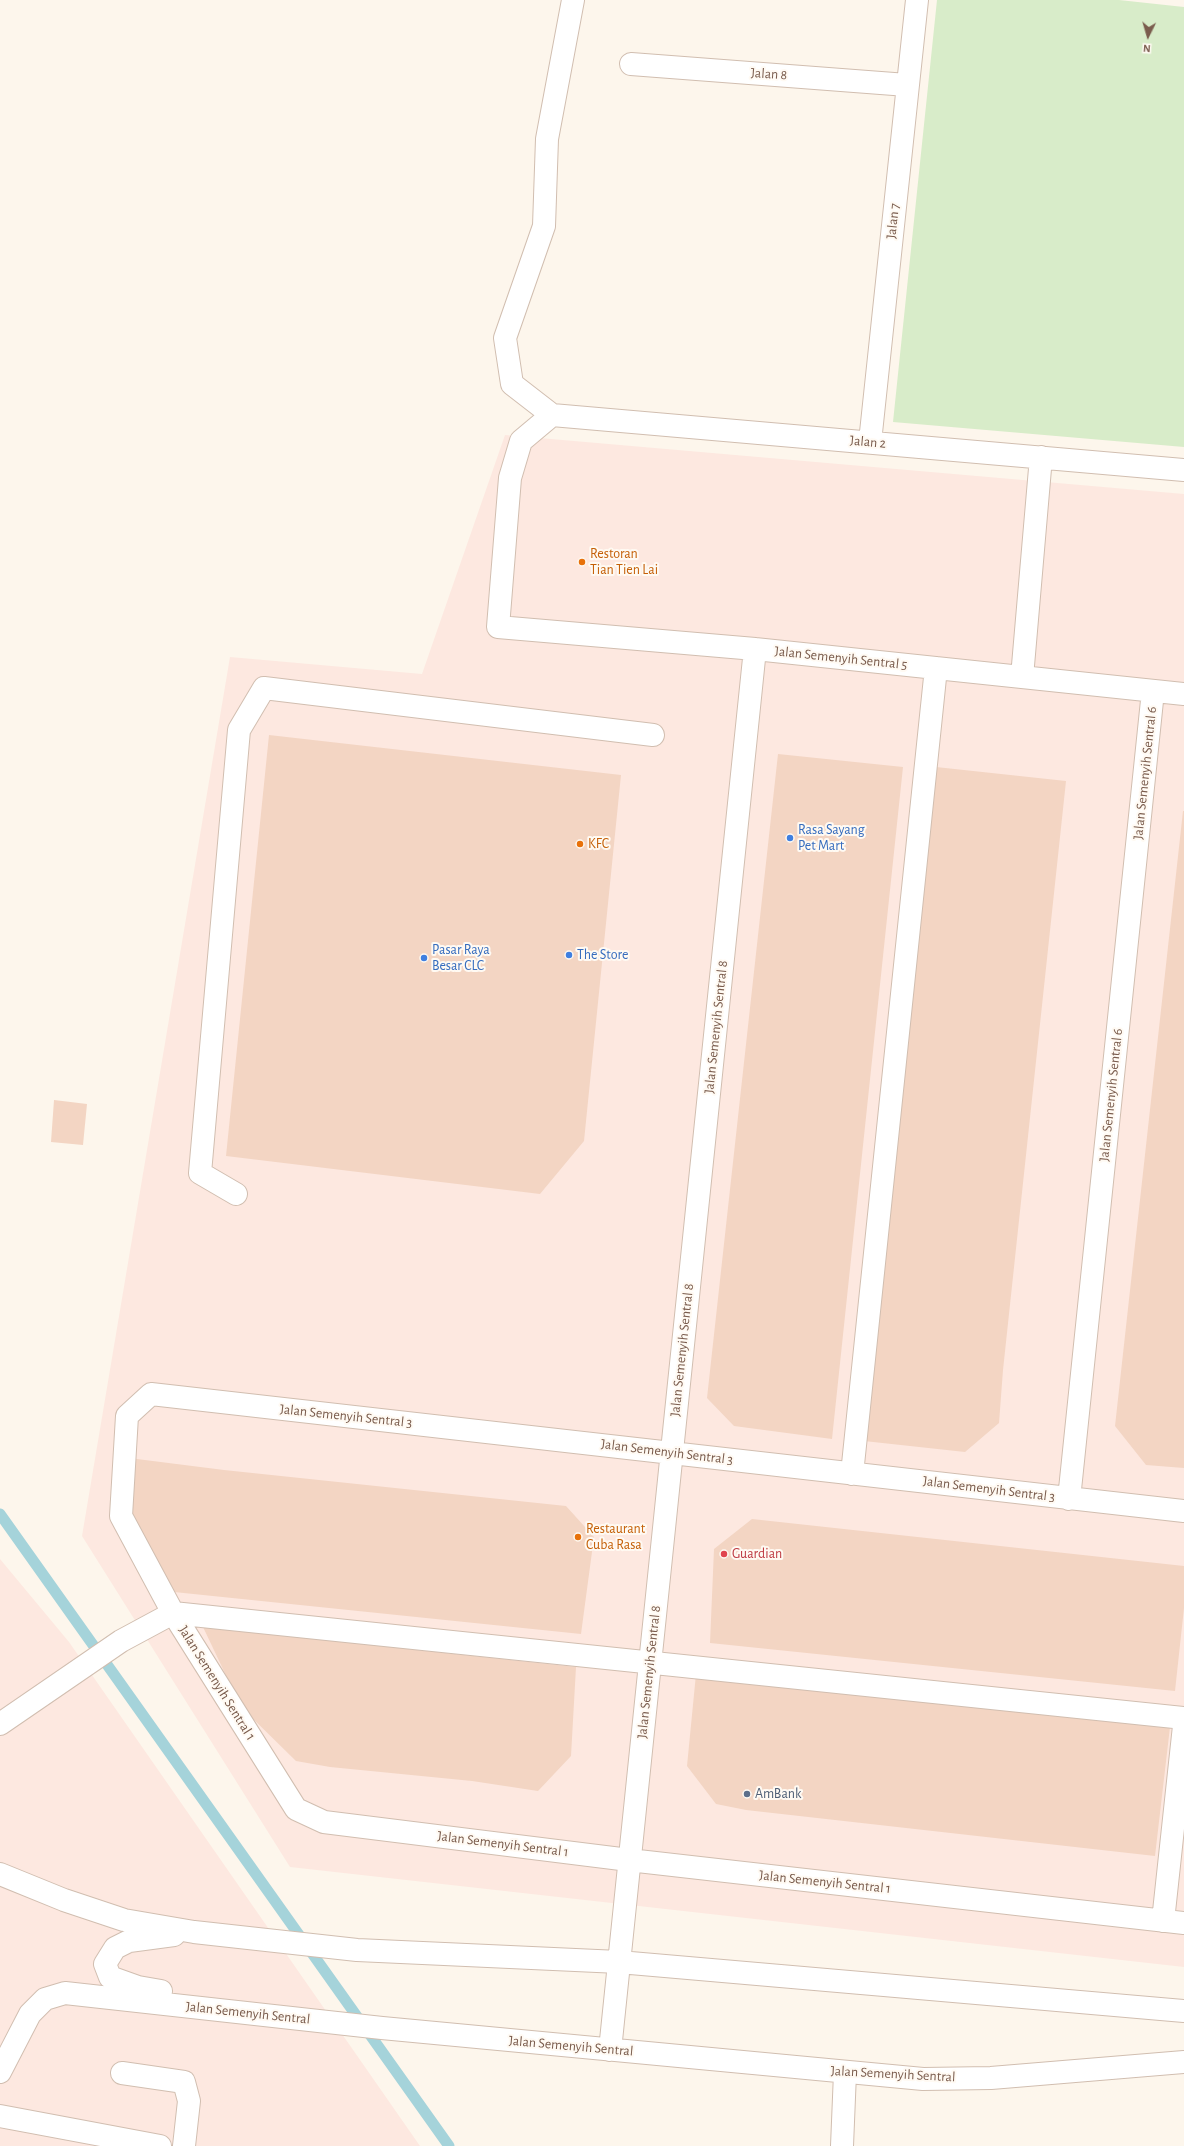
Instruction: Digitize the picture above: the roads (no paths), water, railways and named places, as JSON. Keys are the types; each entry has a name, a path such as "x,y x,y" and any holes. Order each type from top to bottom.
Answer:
{"street":[{"path":"552,415 512,384 505,338 544,226 547,139 573,0"},
{"name":"Jalan 7","path":"870,442 917,0"},
{"name":"Jalan 8","path":"631,64 907,84"},
{"name":"Jalan 2","path":"552,415 1184,470"},
{"name":"Jalan Semenyih Sentral 5","path":"552,415 521,441 510,478 498,627 755,650 1184,694"},
{"path":"1022,677 1040,457"},
{"name":"Jalan Semenyih Sentral 8","path":"610,2050 755,650"},
{"path":"852,1474 936,668"},
{"path":"236,1194 200,1173 239,730 264,688 653,735"},
{"name":"Jalan Semenyih Sentral 6","path":"1069,1499 1153,691"},
{"name":"Jalan Semenyih Sentral 3","path":"151,1394 1184,1511"},
{"name":"Jalan Semenyih Sentral 1","path":"151,1394 127,1416 121,1516 173,1613 296,1809 324,1822 629,1860 1174,1922"},
{"path":"0,1724 121,1641 173,1613 1184,1718"},
{"path":"1174,1922 1184,1726"},
{"path":"0,1874 64,1900 124,1920 194,1932 237,1937 357,1950 618,1962 1184,2011"},
{"path":"194,1932 130,1942 115,1948 105,1964 110,1977 138,1987 192,1997 256,2013"},
{"name":"Jalan Semenyih Sentral","path":"0,2072 30,2014 45,1999 65,1994 256,2013 382,2028 845,2073 923,2079 991,2078 1184,2062"},
{"path":"122,2073 184,2082 189,2101 184,2146"},
{"path":"842,2146 845,2073"},
{"path":"0,2116 160,2146"}],"waterway":[{"path":"0,1514 449,2146"}],"place":[{"name":"Restoran Tian Tien Lai","path":"582,562"},
{"name":"Rasa Sayang Pet Mart","path":"790,838"},
{"name":"KFC","path":"580,844"},
{"name":"The Store","path":"569,955"},
{"name":"Pasar Raya Besar CLC","path":"424,958"},
{"name":"Restaurant Cuba Rasa","path":"578,1537"},
{"name":"Guardian","path":"724,1554"},
{"name":"AmBank","path":"747,1794"}]}
